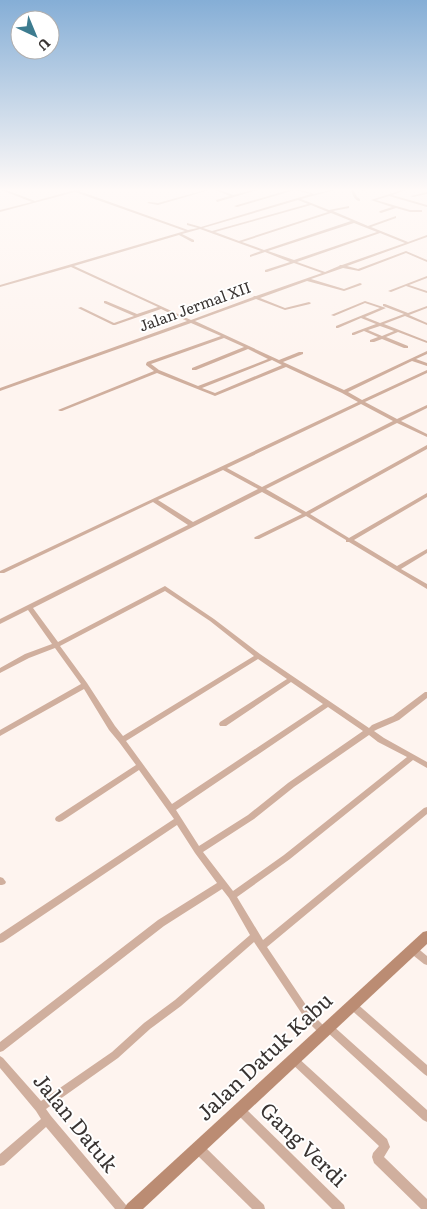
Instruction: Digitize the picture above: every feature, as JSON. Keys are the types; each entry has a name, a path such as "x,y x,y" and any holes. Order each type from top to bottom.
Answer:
{"street":[{"path":"0,286 139,245"},
{"path":"248,245 323,272"},
{"path":"251,256 281,245"},
{"path":"266,271 341,245"},
{"name":"Jalan Jermal XII","path":"0,390 400,245"},
{"path":"342,266 356,271 404,252 427,260"},
{"path":"70,265 344,392 396,422 427,436"},
{"path":"390,291 427,277"},
{"path":"306,279 344,290 360,284"},
{"path":"404,285 427,292"},
{"path":"255,297 285,309 309,303"},
{"path":"105,302 138,316"},
{"path":"333,315 365,302 384,308 337,327"},
{"path":"384,304 427,324"},
{"path":"80,308 113,324 162,308"},
{"path":"353,334 426,308"},
{"path":"362,317 427,342"},
{"path":"364,330 406,347"},
{"path":"372,341 398,331"},
{"path":"223,337 148,364 157,370 218,395 286,365"},
{"path":"194,369 247,348"},
{"path":"344,392 427,352"},
{"path":"279,362 301,353"},
{"path":"198,388 271,359"},
{"path":"412,359 427,365"},
{"path":"60,410 157,370"},
{"path":"2,572 427,371"},
{"path":"0,622 427,406"},
{"path":"257,538 306,514 427,447"},
{"path":"224,468 306,514 427,587"},
{"path":"348,541 427,495"},
{"path":"155,501 193,525"},
{"path":"397,569 427,551"},
{"path":"0,671 27,656 56,645 165,588 328,704 370,732 427,765"},
{"path":"29,607 85,685 112,728 171,809 177,821 232,896 255,936 310,1020 323,1028 427,1117"},
{"path":"122,740 258,656"},
{"path":"223,724 291,679"},
{"path":"0,733 85,685"},
{"path":"198,850 251,816 291,785 378,725 392,720 427,694"},
{"path":"171,809 328,704"},
{"path":"232,896 287,857 412,757"},
{"path":"58,819 140,766"},
{"path":"262,946 427,810"},
{"path":"0,939 177,821"},
{"path":"0,1048 161,924 222,884"},
{"path":"40,1108 115,1055 147,1026 178,1004 255,936"},
{"name":"Jalan Datuk Kabu","path":"137,1207 197,1147 323,1028 427,936"},
{"path":"412,949 427,961"},
{"path":"351,1004 427,1071"},
{"path":"292,1059 383,1143 385,1147 377,1157 378,1160 427,1207"},
{"name":"Jalan Datuk","path":"0,1061 122,1209"},
{"name":"Gang Verdi","path":"238,1109 340,1209"},
{"path":"0,1161 47,1120"},
{"path":"197,1147 260,1209"}]}
